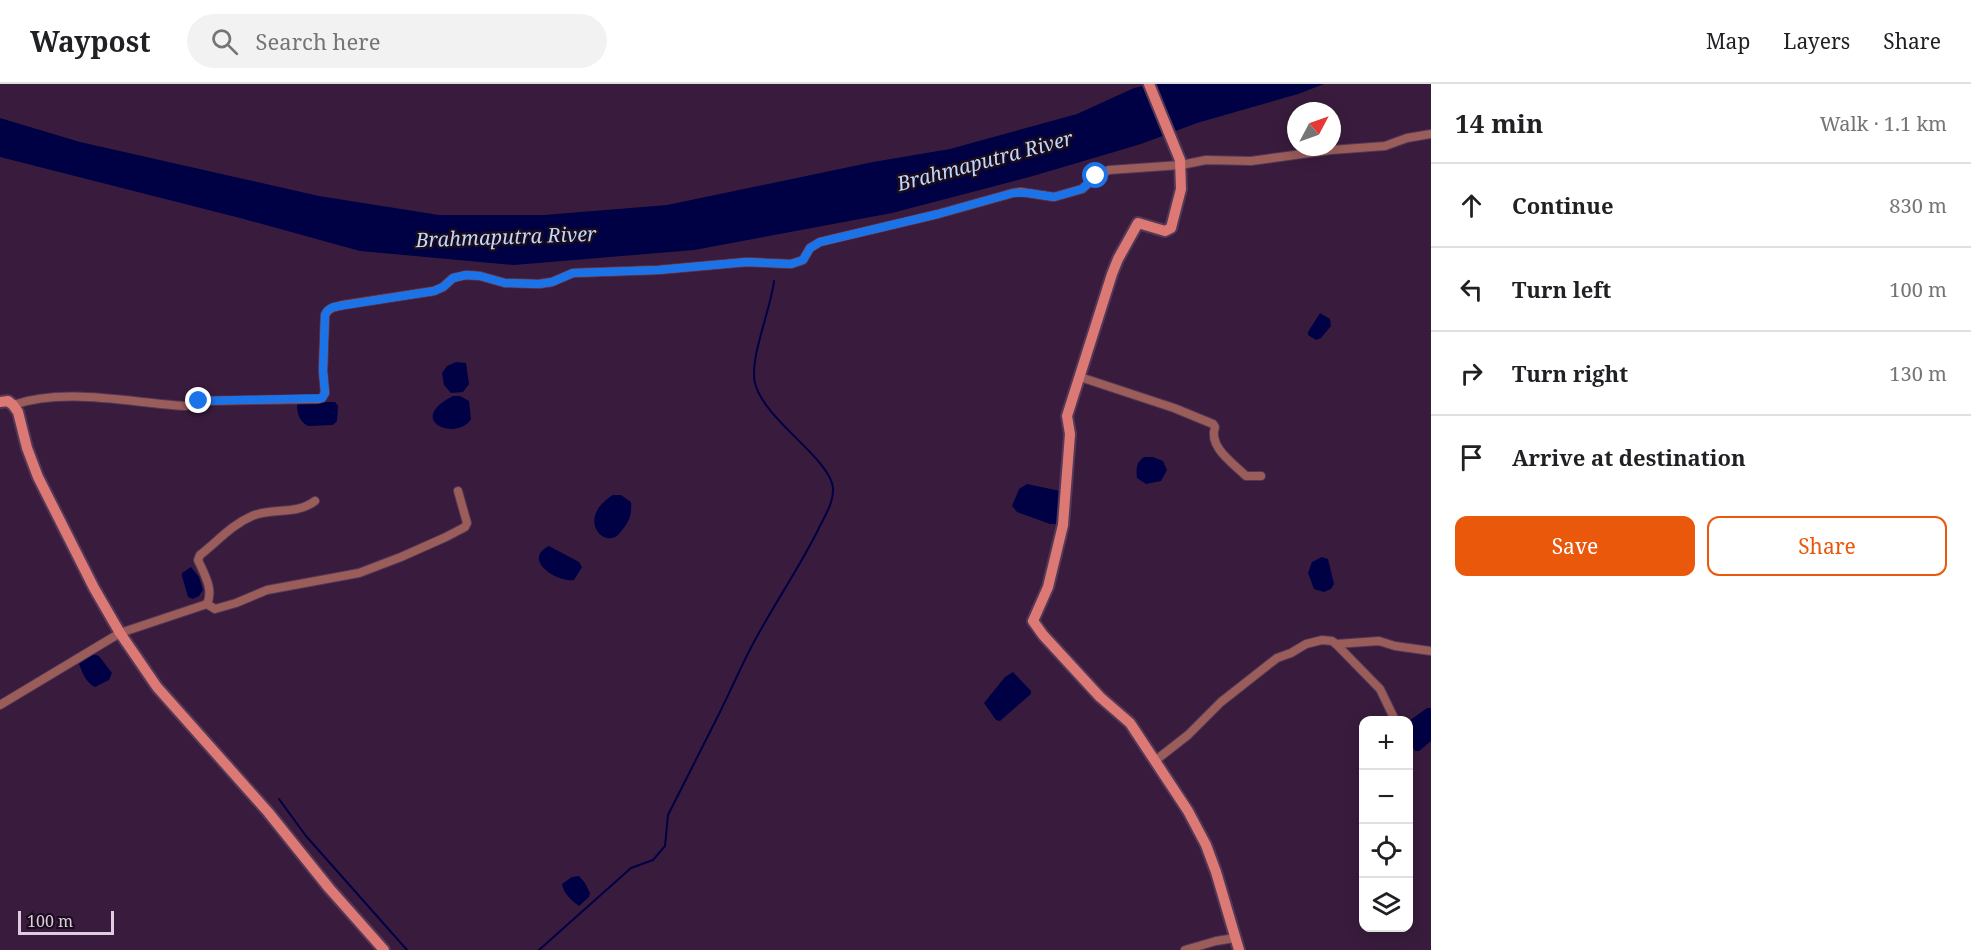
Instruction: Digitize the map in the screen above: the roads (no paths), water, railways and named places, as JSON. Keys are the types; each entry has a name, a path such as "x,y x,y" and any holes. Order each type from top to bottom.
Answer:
{"street":[{"path":"1149,84 1181,163 1181,189 1171,228 1165,231 1141,223 1136,225 1118,259 1092,333 1067,416 1070,434 1063,525 1048,587 1033,621 1100,697 1130,723 1188,810 1206,845 1216,872 1239,950"},
{"path":"13,405 33,399 60,397 185,406 199,401 318,399 322,398 325,393 323,371 327,311 333,307 434,291 453,278 466,275 480,276 505,283 539,284 552,282 573,273 658,270 747,262 791,264 803,260 810,248 820,242 915,220 1013,193 1054,197 1082,189 1096,176 1109,170 1206,160 1251,161 1331,150 1385,146 1407,138 1431,134"},
{"path":"1080,377 1163,404 1213,424 1215,427 1213,440 1221,451 1246,476 1261,476"},
{"path":"0,402 8,401 13,405 48,501 120,633 157,687 268,812 329,888 384,950"},
{"path":"207,604 215,609 225,607 267,590 311,580 338,578 359,573 401,557 465,527 468,519 458,491"},
{"path":"0,705 120,633 207,604 210,598 209,588 198,560 200,555 227,531 254,515 300,509 315,501"},
{"path":"1156,760 1188,735 1221,702 1276,657 1322,640 1336,644 1380,689 1393,716"},
{"path":"1336,644 1379,641 1395,646 1431,651"},
{"path":"1185,950 1235,938"}],"water":[{"name":"Brahmaputra River","path":"1152,84 1324,84 1298,94 1197,123 1141,144 1033,176 892,213 694,250 514,265 360,251 0,157 0,118 80,142 319,196 439,215 544,215 667,205 873,162 950,149 1077,114 1134,88"},
{"path":"1320,313 1330,319 1331,326 1321,338 1316,340 1308,335 1308,332"},
{"path":"456,362 466,363 469,384 463,392 451,393 444,385 442,373 447,366"},
{"path":"453,396 460,396 469,401 471,419 464,426 455,429 438,426 433,420 433,413 439,405"},
{"path":"300,402 335,402 338,406 337,421 333,425 308,426 298,415 297,405"},
{"path":"1144,457 1153,457 1163,461 1167,470 1161,481 1146,484 1137,478 1137,466"},
{"path":"1027,484 1060,491 1062,495 1057,524 1050,524 1017,512 1012,506 1019,489"},
{"path":"613,495 621,495 631,502 631,509 625,526 617,536 611,538 599,534 594,521 596,512"},
{"path":"549,546 579,562 582,567 574,580 559,578 540,564 541,552"},
{"path":"1322,557 1328,559 1334,584 1331,589 1324,592 1314,589 1308,573 1312,562"},
{"path":"191,567 199,577 203,590 193,599 188,597 182,576 182,573"},
{"path":"93,654 99,656 112,673 109,680 95,687 87,680 79,664"},
{"path":"1013,672 1031,691 1031,694 1000,721 996,720 984,703 1005,677"},
{"path":"1427,708 1431,708 1431,741 1419,751 1415,751 1413,748 1413,718"},
{"path":"579,876 590,893 589,897 579,906 566,894 562,884 572,877"}],"waterway":[{"path":"539,950 631,868 653,860 665,846 668,815 750,649 811,544 830,504 833,488 829,476 821,464 771,411 755,383 755,361 774,281"},
{"path":"279,799 306,836 407,950"}]}
